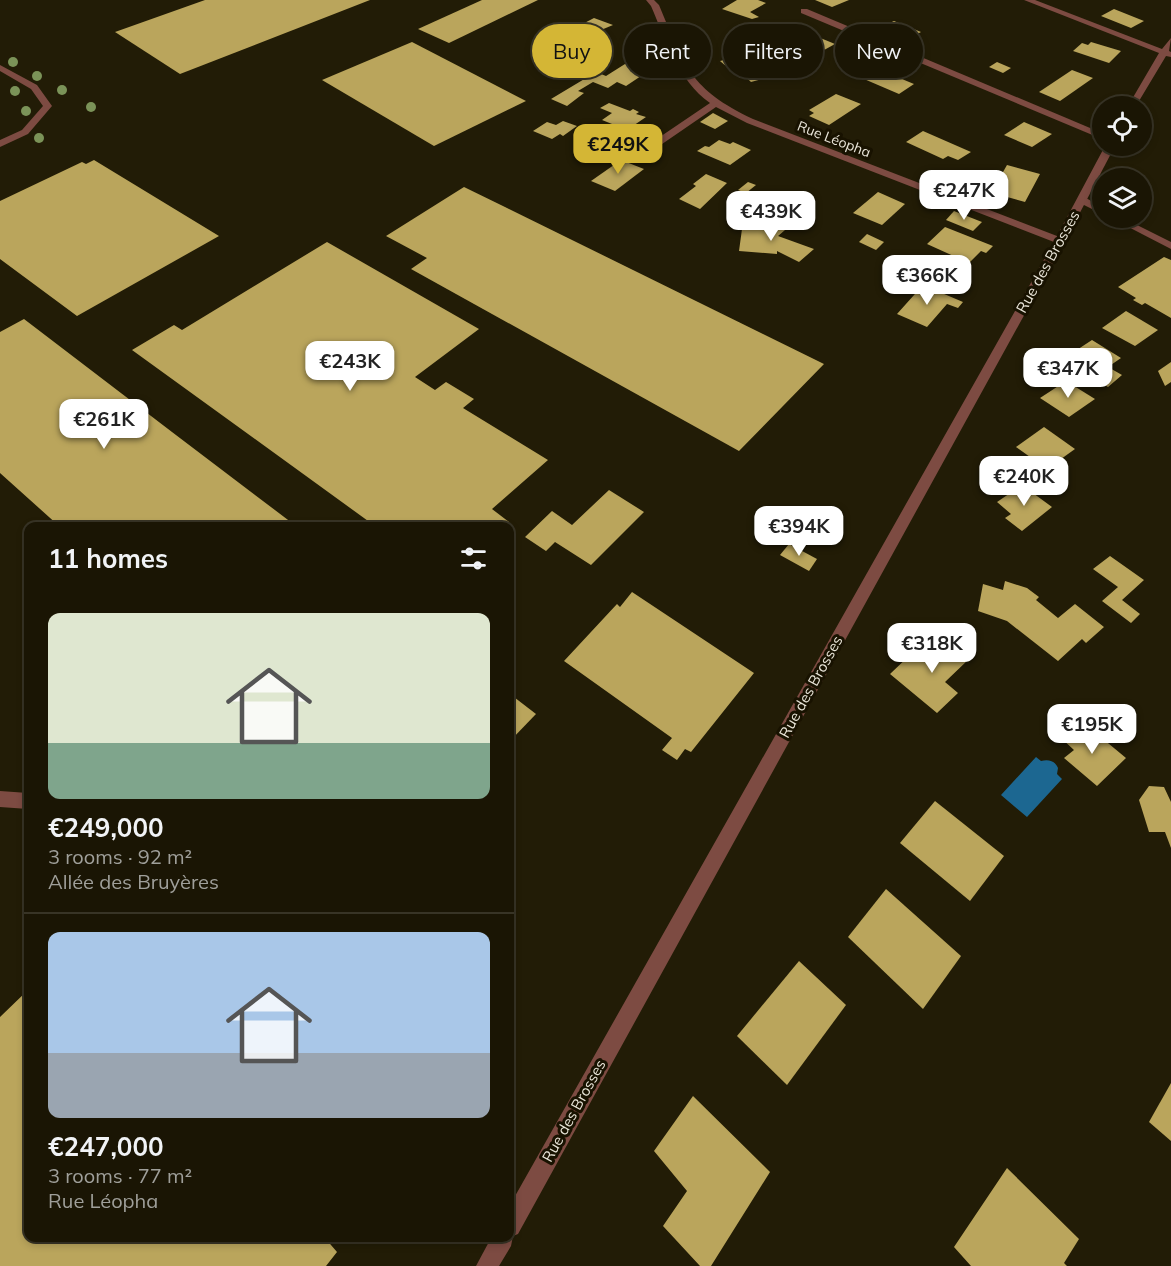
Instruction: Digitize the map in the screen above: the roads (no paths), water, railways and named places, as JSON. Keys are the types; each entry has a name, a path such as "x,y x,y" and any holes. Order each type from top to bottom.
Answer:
{"street":[{"name":"Rue Léopha","path":"650,0 655,5 690,80 715,104 750,121 1060,241"},
{"path":"1028,0 1167,54"},
{"path":"804,11 1092,132"},
{"path":"1139,96 1167,54 1171,40"},
{"path":"0,68 34,87 48,106 25,132 0,144"},
{"path":"608,135 646,151 715,104"},
{"name":"Rue des Brosses","path":"514,1216 1060,241 1105,156"},
{"path":"1082,200 1092,205"},
{"path":"1136,228 1171,246"},
{"path":"0,799 24,801"},
{"name":"Rue des Brosses","path":"487,1266 500,1242"}],"water":[{"path":"1036,757 1041,761 1053,762 1058,768 1057,774 1062,779 1027,817 1001,795"}]}
